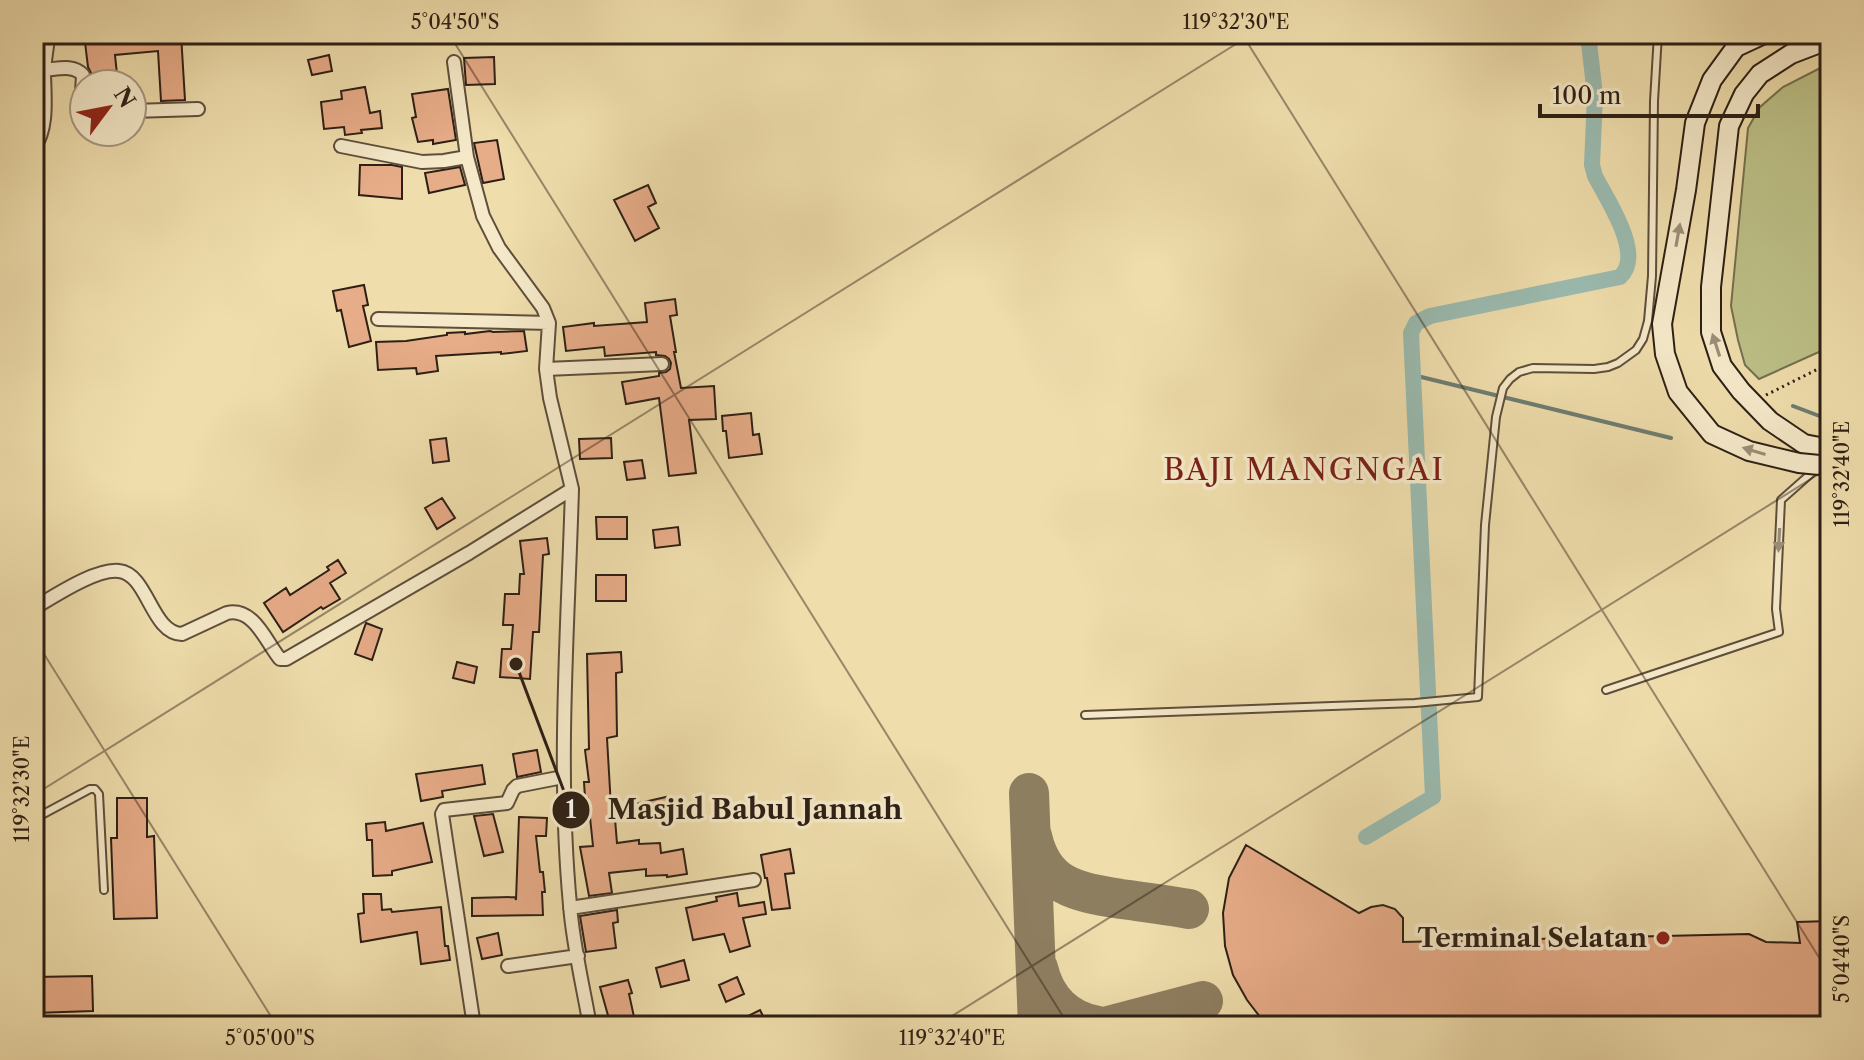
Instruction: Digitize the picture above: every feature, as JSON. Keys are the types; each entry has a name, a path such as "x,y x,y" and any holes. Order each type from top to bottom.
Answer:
{"street":[{"path":"1764,34 1736,47 1712,80 1695,123 1662,324 1665,354 1678,392 1712,434 1749,451 1799,463 1830,466"},
{"path":"34,148 41,139 45,99 43,35"},
{"path":"1830,39 1791,54 1760,74 1744,94 1729,126 1711,287 1711,332 1722,366 1770,421 1804,444 1830,449"},
{"path":"454,62 467,157 483,216 490,232 543,308 549,323 546,369 550,398 572,489 563,777 570,908 590,1026"},
{"path":"44,70 68,68"},
{"path":"148,111 198,109"},
{"path":"341,146 422,162 467,157"},
{"path":"378,319 549,323"},
{"path":"546,369 662,364"},
{"path":"34,608 73,586 117,570 135,580 166,628 174,634 182,634 234,612 247,616 280,659 286,659 572,489"},
{"path":"474,1026 442,814 444,810 507,803 517,786 563,777"},
{"path":"570,908 754,880"},
{"path":"508,966 578,956"}],"lane":[{"path":"1085,715 1415,703 1478,697 1485,525 1496,417 1503,388 1519,372 1533,368 1608,367 1636,350 1648,321 1652,276 1658,34"},
{"path":"1606,690 1779,632 1776,609 1781,500 1830,455"},
{"path":"34,819 95,789 99,794 104,890"}],"path":[{"path":"1752,402 1830,363"}],"green space":[{"path":"1830,63 1830,347 1759,379 1745,365 1731,306 1748,128 1760,107 1783,87"}],"building":[{"path":"84,34 181,34 185,100 161,101 158,51 115,55 116,68 88,67"},
{"path":"329,55 332,71 312,75 308,60"},
{"path":"494,57 495,84 466,85 464,58"},
{"path":"365,87 370,113 380,111 382,128 345,135 344,127 324,129 321,102 342,99 341,91"},
{"path":"448,89 456,140 433,144 433,140 418,142 412,118 416,117 412,94"},
{"path":"497,140 504,179 483,183 474,143"},
{"path":"360,165 402,167 402,199 359,195"},
{"path":"460,167 465,185 429,193 425,173"},
{"path":"648,185 656,203 648,207 659,228 635,241 614,200"},
{"path":"364,285 368,305 363,306 371,341 349,347 341,310 337,311 333,291"},
{"path":"675,299 677,315 670,316 681,388 714,386 716,419 689,420 696,473 669,476 659,398 626,404 622,382 659,376 659,373 670,369 669,359 656,355 656,352 605,356 604,347 566,351 563,327 647,322 645,303"},
{"path":"490,331 524,331 527,351 436,356 438,371 417,374 416,368 378,370 376,342"},
{"path":"751,413 753,435 759,434 762,454 729,458 722,416"},
{"path":"446,438 449,461 433,463 430,440"},
{"path":"611,438 612,458 580,459 579,439"},
{"path":"642,460 645,478 627,480 624,462"},
{"path":"442,498 455,518 437,529 425,508"},
{"path":"596,517 627,517 627,539 597,539"},
{"path":"678,527 680,545 655,548 653,530"},
{"path":"547,538 549,554 543,555 539,632 533,632 530,679 500,677 502,649 511,649 513,625 503,625 505,594 519,594 520,574 524,574 520,541"},
{"path":"338,560 346,573 330,583 340,599 323,609 321,607 283,632 264,603 286,588 290,595 329,570 327,567"},
{"path":"596,575 626,575 626,601 596,601"},
{"path":"366,623 382,629 372,660 355,654"},
{"path":"621,652 622,672 616,673 617,736 607,738 611,807 614,807 617,843 639,840 639,844 660,843 661,853 683,849 687,874 646,876 646,869 609,873 612,893 589,896 580,847 593,846 584,782 589,782 585,750 589,749 587,654"},
{"path":"457,662 477,667 474,683 453,678"},
{"path":"537,750 541,772 517,777 513,754"},
{"path":"482,765 485,784 442,791 443,797 421,801 416,774"},
{"path":"666,797 670,815 638,821 635,804"},
{"path":"117,798 147,798 147,837 154,836 157,918 114,919 111,838 117,838"},
{"path":"493,814 503,852 484,856 474,816"},
{"path":"519,817 547,818 546,836 536,836 545,892 542,892 543,915 472,916 472,898 515,897 516,900"},
{"path":"385,822 386,831 423,823 432,862 392,871 392,875 373,876 372,840 367,840 366,824"},
{"name":"Terminal Selatan","path":"1246,845 1359,913 1383,905 1395,909 1403,918 1403,942 1749,934 1766,942 1800,943 1797,922 1830,921 1830,1026 1267,1026 1233,975 1225,946 1223,913 1229,878"},
{"path":"790,849 794,873 785,874 790,908 772,910 761,855"},
{"path":"737,893 739,906 764,902 766,914 743,918 750,946 730,952 724,934 693,940 686,908"},
{"path":"363,894 381,894 382,910 391,909 392,912 441,907 445,946 448,946 450,960 421,964 417,932 361,942 358,914 364,913"},
{"path":"617,910 618,922 613,923 616,948 586,952 580,916"},
{"path":"498,933 502,955 482,959 477,938"},
{"path":"684,960 689,980 661,987 656,968"},
{"path":"92,976 93,1011 34,1013 34,977"},
{"path":"737,977 744,994 726,1002 719,985"},
{"path":"628,980 636,1026 611,1026 600,987"},
{"path":"760,1010 768,1026 728,1026"}],"waterway":[{"path":"1366,837 1433,797 1411,333 1416,323 1430,316 1620,277 1627,267 1628,255 1621,227 1592,165 1595,95 1588,34"},
{"path":"1413,375 1671,438"},
{"path":"1793,406 1830,420"}],"taxiway":[{"path":"1029,793 1038,1026"},
{"path":"1032,836 1044,866 1064,884 1090,893 1189,909"},
{"path":"1038,968 1046,989 1059,1007 1076,1019 1098,1026"},
{"path":"1108,1026 1203,1001"}],"place":[{"name":"Masjid Babul Jannah","path":"516,664"},
{"name":"Terminal Selatan","path":"1663,938"}],"district":[{"name":"BAJI MANGNGAI","path":"1304,470"}]}
